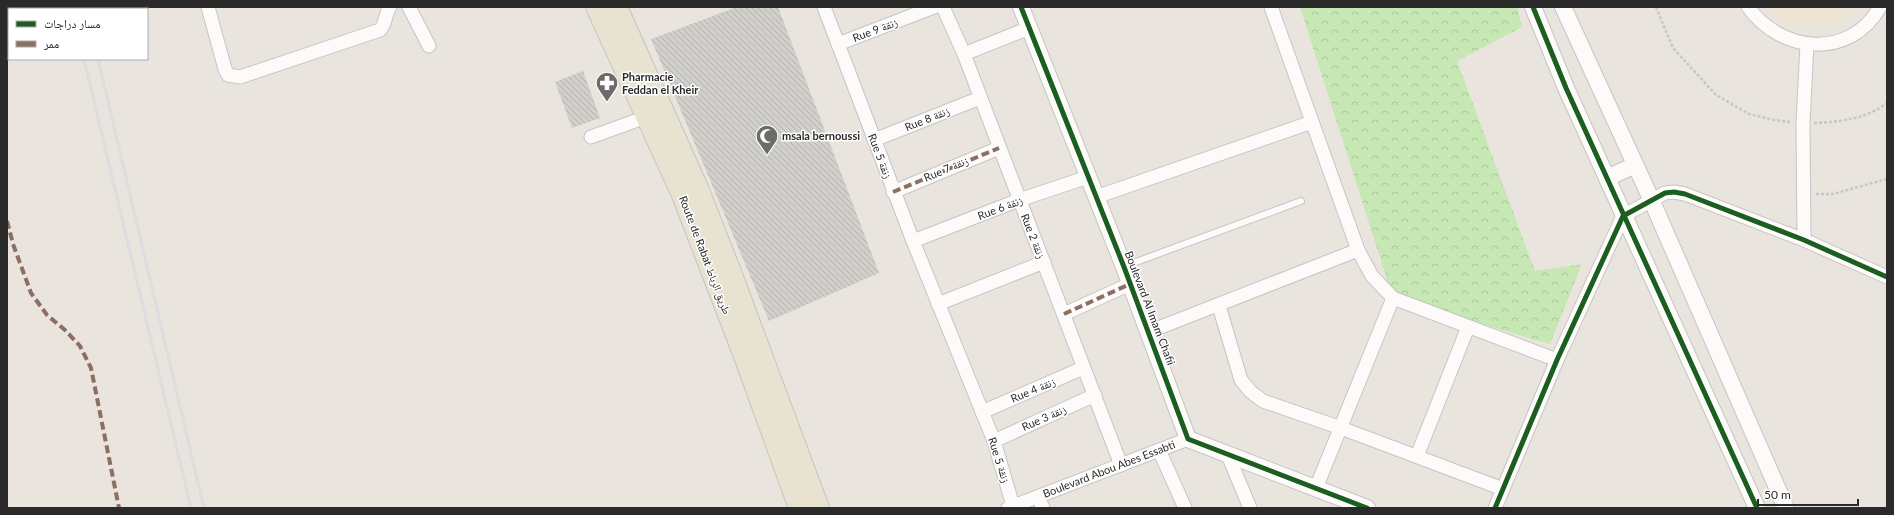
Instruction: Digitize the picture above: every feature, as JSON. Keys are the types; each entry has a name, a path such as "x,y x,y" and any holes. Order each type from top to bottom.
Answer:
{"main road":[{"name":"Route de Rabat طريق الرباط","path":"596,7 682,195 756,388 799,508"},
{"name":"Route de Rabat طريق الرباط","path":"617,7 698,188 819,508"}],"street":[{"path":"208,7 225,69 228,74 240,78 380,30 384,26 387,12 390,7"},
{"name":"Rue 5 زنقة","path":"824,7 893,192 994,441 1011,507"},
{"name":"Rue 9 زنقة","path":"838,44 934,7"},
{"name":"Rue 2 زنقة","path":"943,7 964,54 1121,465"},
{"name":"Boulevard Al Imam Chafii","path":"1021,7 1124,267 1188,439"},
{"path":"1271,7 1358,250 1372,276 1393,298 1557,360"},
{"path":"1533,7 1566,88 1756,508"},
{"path":"1563,7 1636,165 1786,508"},
{"path":"1748,7 1754,16 1776,34 1807,44 1828,44 1846,39 1862,28 1880,7"},
{"path":"412,8 429,46"},
{"path":"964,54 1030,28"},
{"path":"1804,240 1803,123 1807,44"},
{"name":"Rue 8 زنقة","path":"874,140 980,98"},
{"path":"591,137 646,117"},
{"path":"1096,197 1312,122"},
{"name":"Rue 7 زنقة","path":"893,192 999,148"},
{"path":"1607,178 1636,165"},
{"name":"Rue 6 زنقة","path":"913,241 1019,200 1088,177"},
{"path":"1495,508 1557,360 1624,216 1651,200 1665,193 1674,192 1685,194 1804,240 1887,277"},
{"path":"1148,332 1219,306 1358,250"},
{"path":"938,304 1044,262"},
{"path":"1064,314 1130,284"},
{"path":"1316,488 1393,298"},
{"path":"1219,306 1241,380 1251,392 1263,401 1341,428 1503,489"},
{"path":"1417,456 1468,327"},
{"name":"Rue 4 زنقة","path":"982,412 1083,368"},
{"name":"Rue 3 زنقة","path":"994,441 1095,395"},
{"path":"1188,439 1367,508"},
{"name":"Boulevard Abou Abes Essabti","path":"1011,507 1041,502 1121,465 1188,439"},
{"path":"1159,450 1185,508"},
{"path":"1228,454 1250,508"}],"lane":[{"path":"1124,267 1302,201"}],"path":[{"path":"1656,7 1673,48 1716,95 1748,114 1774,120 1803,123 1853,119 1880,109 1887,103"},
{"path":"1804,194 1833,194 1887,179"}],"shaded area":[{"path":"1764,7 1857,7 1837,25 1793,26"}],"green space":[{"path":"1300,7 1517,7 1522,27 1457,61 1535,271 1582,264 1550,344 1393,298"}],"building":[{"name":"msala bernoussi","path":"737,7 778,7 879,273 769,321 651,39"},
{"path":"583,71 600,118 572,128 555,82"}],"railway":[{"path":"84,60 191,508"},
{"path":"98,60 204,508"}],"marked path":[{"path":"893,192 999,148"},
{"path":"7,221 13,244 31,293 47,315 65,330 80,346 91,368 119,508"},
{"path":"1064,314 1130,284"}],"cycle path":[{"path":"1021,7 1124,267 1188,439 1367,508"},
{"path":"1533,7 1566,88 1757,508"},
{"path":"1495,508 1557,360 1623,216 1665,193 1674,192 1685,194 1804,240 1887,277"}],"place":[{"name":"Pharmacie Feddan el Kheir","path":"607,102"},
{"name":"msala bernoussi","path":"767,156"}]}
